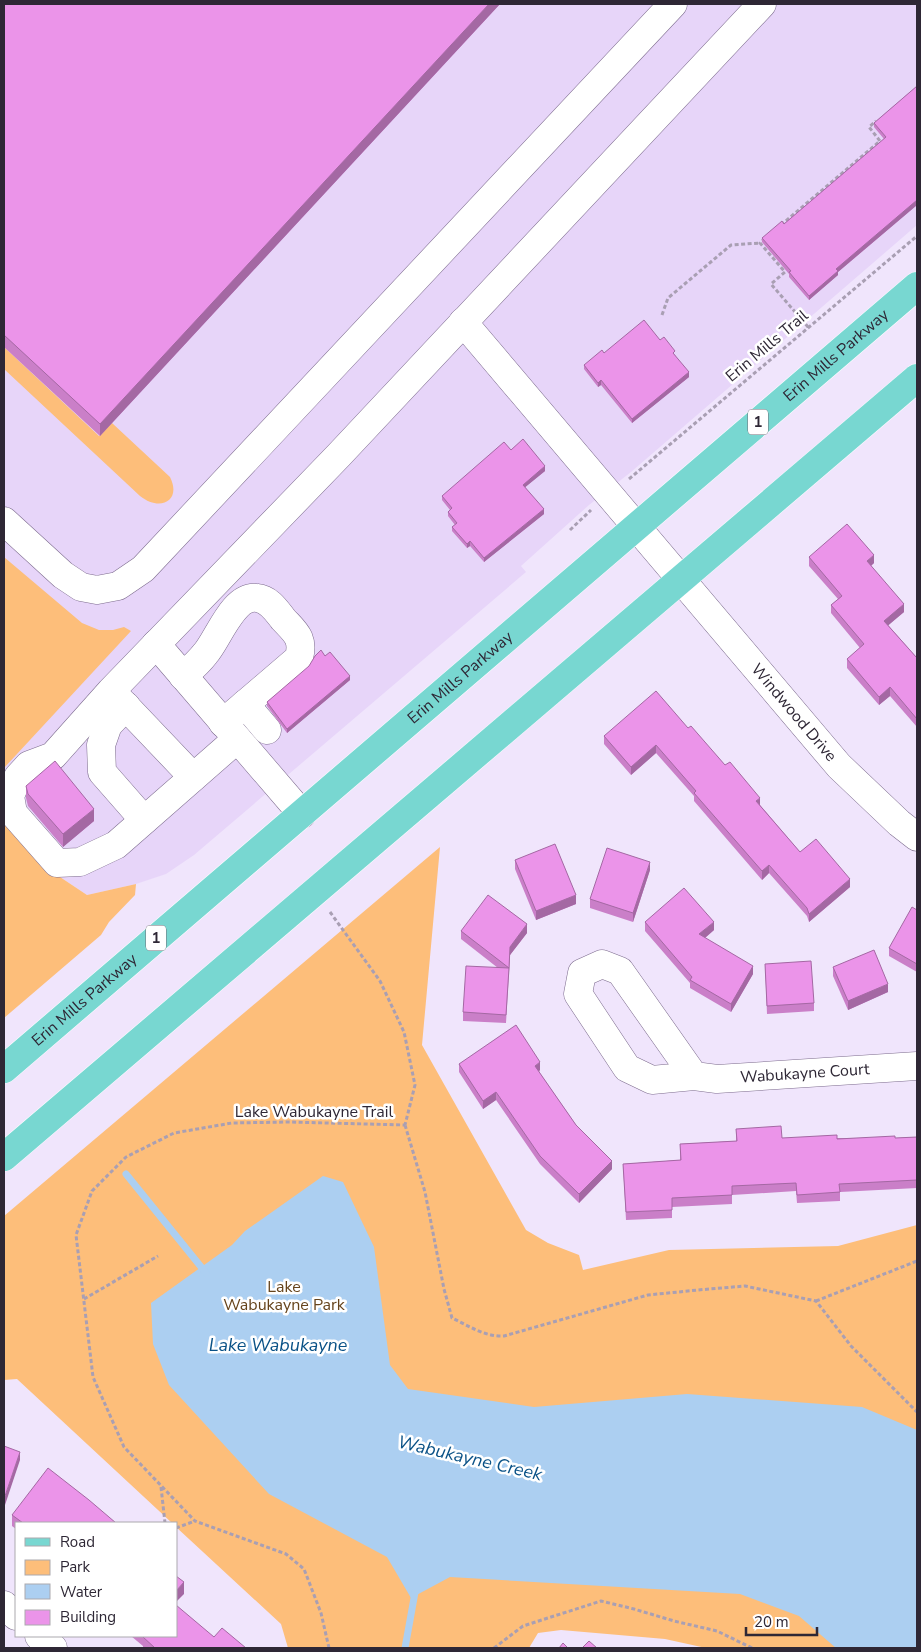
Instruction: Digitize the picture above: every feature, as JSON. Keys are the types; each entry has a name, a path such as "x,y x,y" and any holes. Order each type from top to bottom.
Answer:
{"main road":[{"name":"Erin Mills Parkway","path":"4,1069 917,286"},
{"path":"4,1157 917,378"}],"street":[{"path":"4,521 63,575 81,587 97,590 118,586 144,568 672,4"},
{"path":"144,820 102,772 101,745 118,699 153,648 339,456 762,4"},
{"name":"Windwood Drive","path":"463,322 839,766 917,837"},
{"path":"184,676 206,654 234,610 244,601 256,597 267,601 299,636 301,648 298,658 245,704 230,731 193,777 116,845 80,862 57,863 13,813 10,796 18,777 29,765 41,741 120,659 129,652 153,648 184,676 230,731 302,814"},
{"path":"29,765 54,756 118,699"},
{"path":"118,699 193,777"},
{"path":"245,704 267,730"},
{"name":"Wabukayne Court","path":"694,1076 620,971 602,964 582,973 578,994 627,1068 652,1080 694,1076 718,1079 917,1066"},
{"path":"4,1605 15,1615"},
{"path":"40,1637 53,1648"}],"path":[{"path":"778,227 880,140 869,127 882,116"},
{"path":"871,148 875,151"},
{"path":"825,187 829,190"},
{"path":"784,222 788,227"},
{"name":"Erin Mills Trail","path":"633,475 917,236"},
{"path":"662,315 668,298 731,245 760,242 766,238"},
{"path":"760,242 785,272 771,284 808,327"},
{"path":"570,530 592,509"},
{"path":"315,891 380,981 404,1032 415,1085 405,1126"},
{"name":"Lake Wabukayne Trail","path":"330,1648 321,1613 304,1569 286,1554 195,1521 124,1447 93,1377 76,1235 92,1191 126,1157 174,1134 232,1123 288,1122 405,1126 425,1192 444,1289 452,1318 484,1334 504,1336 648,1296 698,1290 745,1286 816,1301"},
{"path":"84,1299 158,1256"},
{"path":"917,1261 816,1301 851,1346 917,1412"},
{"path":"161,1485 165,1522"},
{"path":"178,1527 195,1521"},
{"path":"494,1648 523,1626 601,1601 717,1631 752,1648"}],"shaded area":[{"path":"4,4 917,4 917,225 631,472 589,505 521,566 526,572 194,855 166,874 136,884 87,895 57,875 4,816"}],"green space":[{"path":"4,347 99,436 112,423 170,477 173,485 171,498 167,502 155,503 140,496 4,369"},
{"path":"4,557 82,623 99,630 113,630 124,627 131,631 4,768"},
{"path":"4,816 57,875 87,895 136,884 135,895 109,922 101,935 4,1018"},
{"name":"Lake Wabukayne Park","path":"440,847 422,1045 526,1230 548,1243 579,1255 583,1270 669,1250 838,1246 917,1225 917,1648 706,1648 665,1639 561,1630 538,1633 529,1648 288,1648 281,1624 178,1529 178,1522 171,1522 17,1379 4,1380 4,1216"}],"water":[{"name":"Lake Wabukayne","path":"323,1176 343,1182 374,1247 390,1365 408,1389 534,1407 687,1394 862,1407 917,1430 917,1648 836,1648 799,1616 740,1594 450,1577 411,1598 387,1557 269,1494 169,1385 153,1344 151,1303 232,1245 245,1231"}],"building":[{"path":"4,4 489,4 100,424 4,335"},
{"path":"917,86 917,200 836,269 838,271 809,296 789,272 791,271 762,238 782,221 784,224 886,137 874,123"},
{"path":"644,320 660,340 664,337 675,351 673,353 689,372 632,419 601,380 598,383 584,365 602,350 604,353"},
{"path":"523,439 545,466 523,485 544,509 484,558 470,541 467,544 452,527 457,523 448,512 452,508 442,496 504,442 511,450"},
{"path":"847,524 874,555 867,561 904,604 884,621 917,658 917,719 890,687 879,697 847,659 864,644 831,605 842,596 809,557"},
{"path":"321,650 325,656 330,652 350,676 287,729 267,702 309,666"},
{"path":"656,691 688,728 691,726 725,765 730,762 760,798 756,801 800,852 816,839 850,879 809,914 807,908 769,865 762,871 694,793 696,791 656,745 631,767 604,736"},
{"path":"55,761 94,809 63,834 28,794 26,786"},
{"path":"555,844 576,895 536,911 515,860"},
{"path":"607,848 650,862 633,913 590,899"},
{"path":"684,888 714,922 699,934 753,966 731,1004 690,980 692,977 645,922"},
{"path":"488,895 527,924 510,947 509,968 461,931"},
{"path":"912,907 917,910 917,964 889,948"},
{"path":"874,950 888,984 848,1001 833,967"},
{"path":"811,961 814,1003 767,1006 765,964"},
{"path":"466,966 509,968 506,1015 463,1012"},
{"path":"516,1025 540,1062 535,1066 576,1125 612,1161 579,1194 540,1156 496,1092 483,1101 459,1064"},
{"path":"781,1126 782,1138 837,1135 837,1139 895,1136 895,1138 917,1137 917,1180 839,1184 840,1192 797,1195 796,1183 732,1186 732,1195 672,1198 672,1210 626,1212 623,1164 681,1160 680,1144 737,1141 736,1129"},
{"path":"4,1446 20,1452 4,1499"},
{"path":"48,1468 115,1522 22,1522 12,1515"},
{"path":"178,1578 184,1582 178,1589"},
{"path":"178,1607 214,1637 222,1628 246,1648 155,1648 143,1637 178,1637"},
{"path":"589,1641 597,1648 582,1648"},
{"path":"563,1643 568,1648 559,1648"}],"waterway":[{"name":"Wabukayne Creek","path":"126,1174 206,1273"},
{"path":"405,1648 416,1587"}]}
